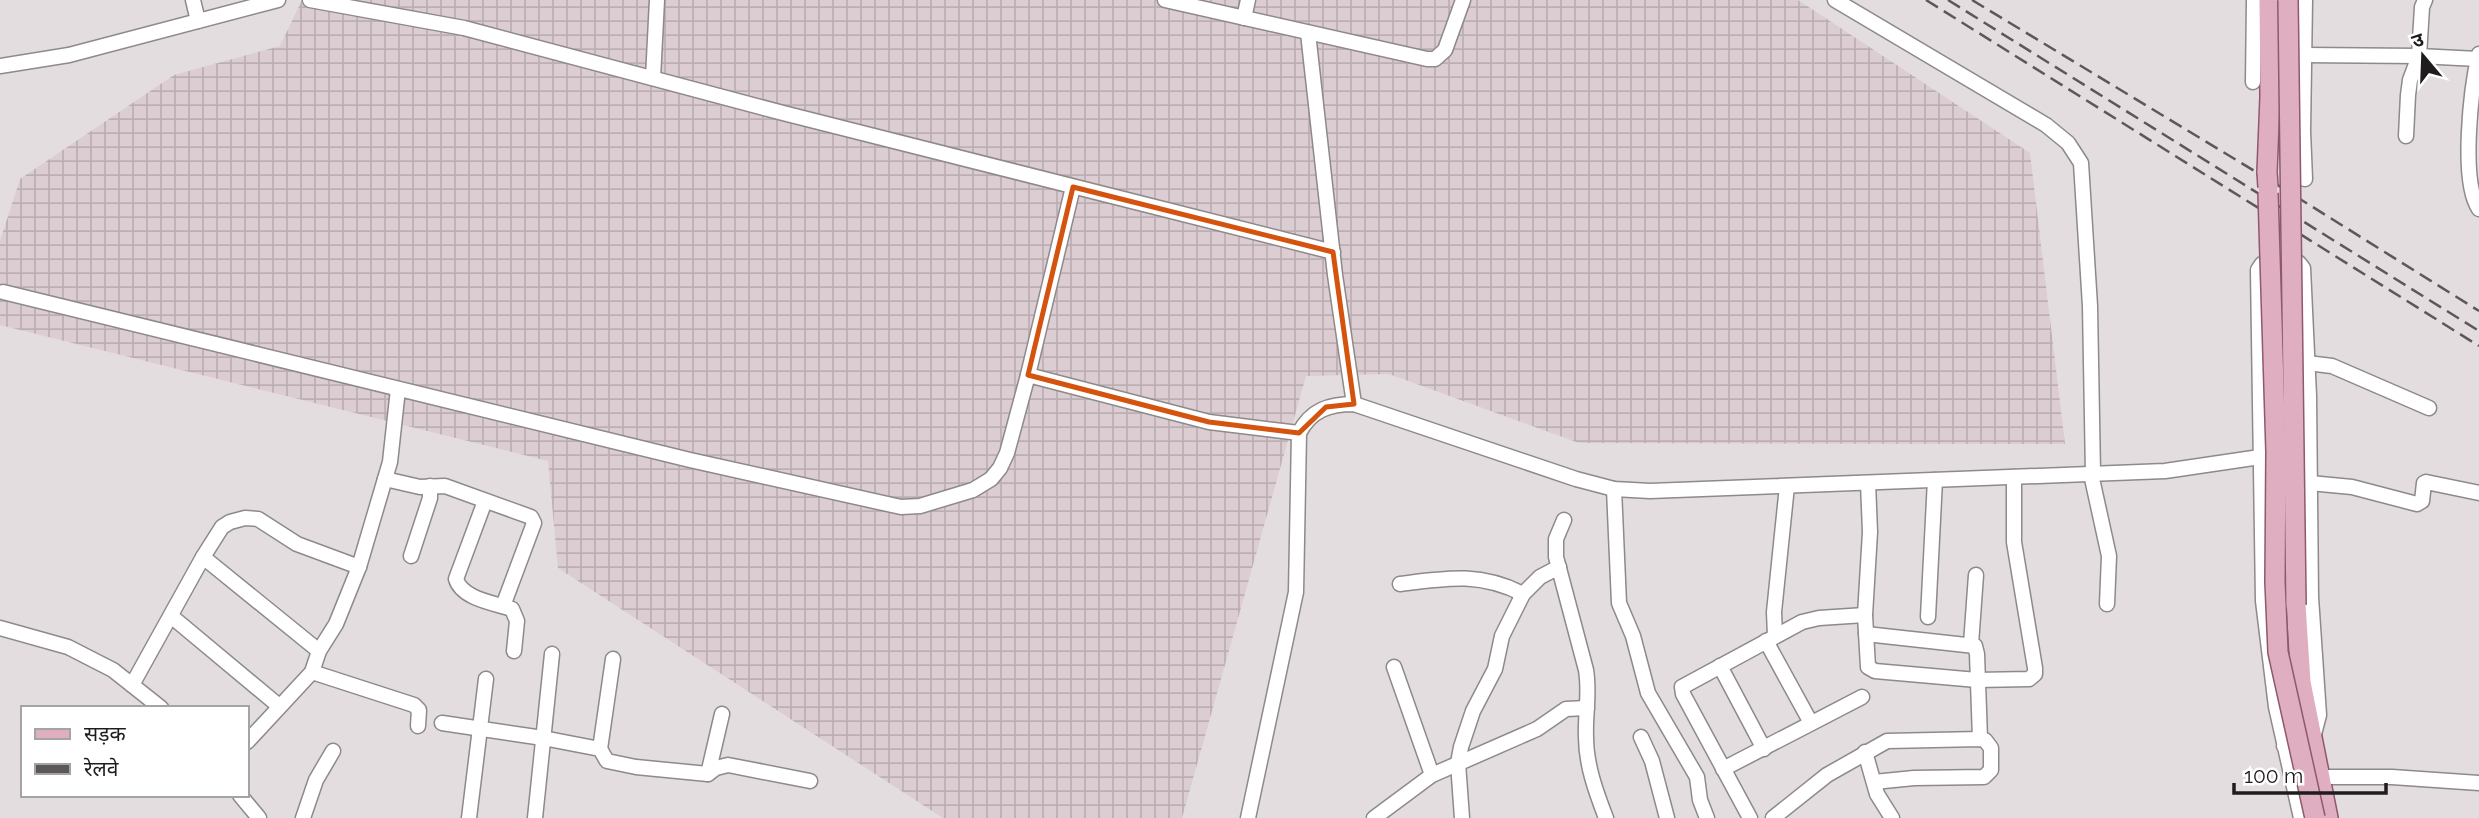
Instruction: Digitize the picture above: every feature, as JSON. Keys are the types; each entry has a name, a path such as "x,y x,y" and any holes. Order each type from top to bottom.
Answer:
{"main road":[{"path":"2269,0 2270,97 2267,160 2276,452 2275,582 2278,652 2315,818"},
{"path":"2288,0 2296,605 2301,682 2329,818"}],"street":[{"path":"193,0 198,21"},
{"path":"0,66 69,55 278,0"},
{"path":"310,0 464,28 1333,252"},
{"path":"653,78 657,0"},
{"path":"1165,0 1435,59 1445,50 1463,0"},
{"path":"1244,18 1248,0"},
{"path":"1835,0 2046,125 2076,152 2081,163 2090,306 2091,474 2109,556 2107,604"},
{"path":"2253,82 2254,0"},
{"path":"2305,0 2305,179"},
{"path":"2406,136 2410,80 2419,56 2425,0"},
{"path":"1308,33 1333,252 1354,404"},
{"path":"2304,55 2478,57 2474,172 2470,188 2479,209"},
{"path":"3,292 690,460 901,507 939,502 973,489 991,479 1000,468 1007,453 1028,375 1073,187"},
{"path":"2284,746 2312,742 2319,715 2311,597 2303,268 2299,263 2262,264 2258,270 2263,601 2276,707 2284,746 2301,818"},
{"path":"2307,363 2351,372 2429,408"},
{"path":"1028,375 1209,422 1300,433"},
{"path":"248,740 312,672 319,651 336,624 359,567 390,462 398,389"},
{"path":"1248,818 1296,592 1300,433 1312,415 1326,407 1354,404 1576,479 1614,489 1650,491 2165,471 2260,457"},
{"path":"1868,482 1870,532 1865,615 1867,663 1870,670 1978,680 2029,679 2035,674 2014,542 2014,477"},
{"path":"385,479 419,487 445,486 529,516 534,521 503,606"},
{"path":"1928,617 1935,480"},
{"path":"2310,483 2352,487 2417,504 2422,500 2426,482 2479,493"},
{"path":"411,556 430,498 430,486"},
{"path":"1787,486 1771,639 1811,723"},
{"path":"1614,489 1619,603 1633,636 1648,693 1697,777 1700,800 1707,818"},
{"path":"485,501 456,579 464,593 512,609 517,621 514,651"},
{"path":"132,685 202,557 222,527 239,519 264,521 297,544 359,567"},
{"path":"1563,520 1555,548 1586,670 1589,686 1586,740 1589,763 1606,818"},
{"path":"202,557 319,651"},
{"path":"1462,818 1458,763 1473,711 1495,670 1502,636 1523,594 1540,577 1559,567"},
{"path":"1970,645 1976,575"},
{"path":"1400,584 1465,578 1493,581 1523,594"},
{"path":"1750,818 1681,690 1684,685 1808,620 1865,615"},
{"path":"170,617 279,706"},
{"path":"0,628 68,647 113,670 158,706"},
{"path":"1866,634 1970,645 1976,649 1980,739"},
{"path":"535,818 552,654"},
{"path":"613,659 600,749 607,761 636,767 708,774 716,768 728,765 810,781"},
{"path":"1720,666 1764,748"},
{"path":"1394,667 1433,775"},
{"path":"312,672 414,705 419,710 418,726"},
{"path":"469,818 486,679"},
{"path":"1723,769 1862,697"},
{"path":"1374,818 1433,775 1537,729 1566,709 1587,708"},
{"path":"708,774 722,714"},
{"path":"442,723 600,749"},
{"path":"1641,737 1652,761 1667,818"},
{"path":"1773,818 1827,775 1876,745 1897,739 1980,739 1985,740 1991,748 1991,769 1984,777 1914,778 1874,782"},
{"path":"303,818 316,780 333,751"},
{"path":"1865,752 1882,803 1892,818"},
{"path":"2320,777 2392,777 2479,783"},
{"path":"237,818 243,799"},
{"path":"243,799 259,818"}],"highlighted area":[{"path":"1073,187 1333,252 1354,404 1326,407 1299,433 1209,422 1028,375"}],"shaded area":[{"path":"302,0 1798,0 2030,153 2065,444 1579,443 1389,374 1306,376 1182,818 943,818 558,568 548,461 0,325 0,241 20,179 174,75 280,46"}],"railway":[{"path":"1926,0 2479,346"},
{"path":"1948,0 2479,331"},
{"path":"1972,0 2276,184 2479,311"}]}
